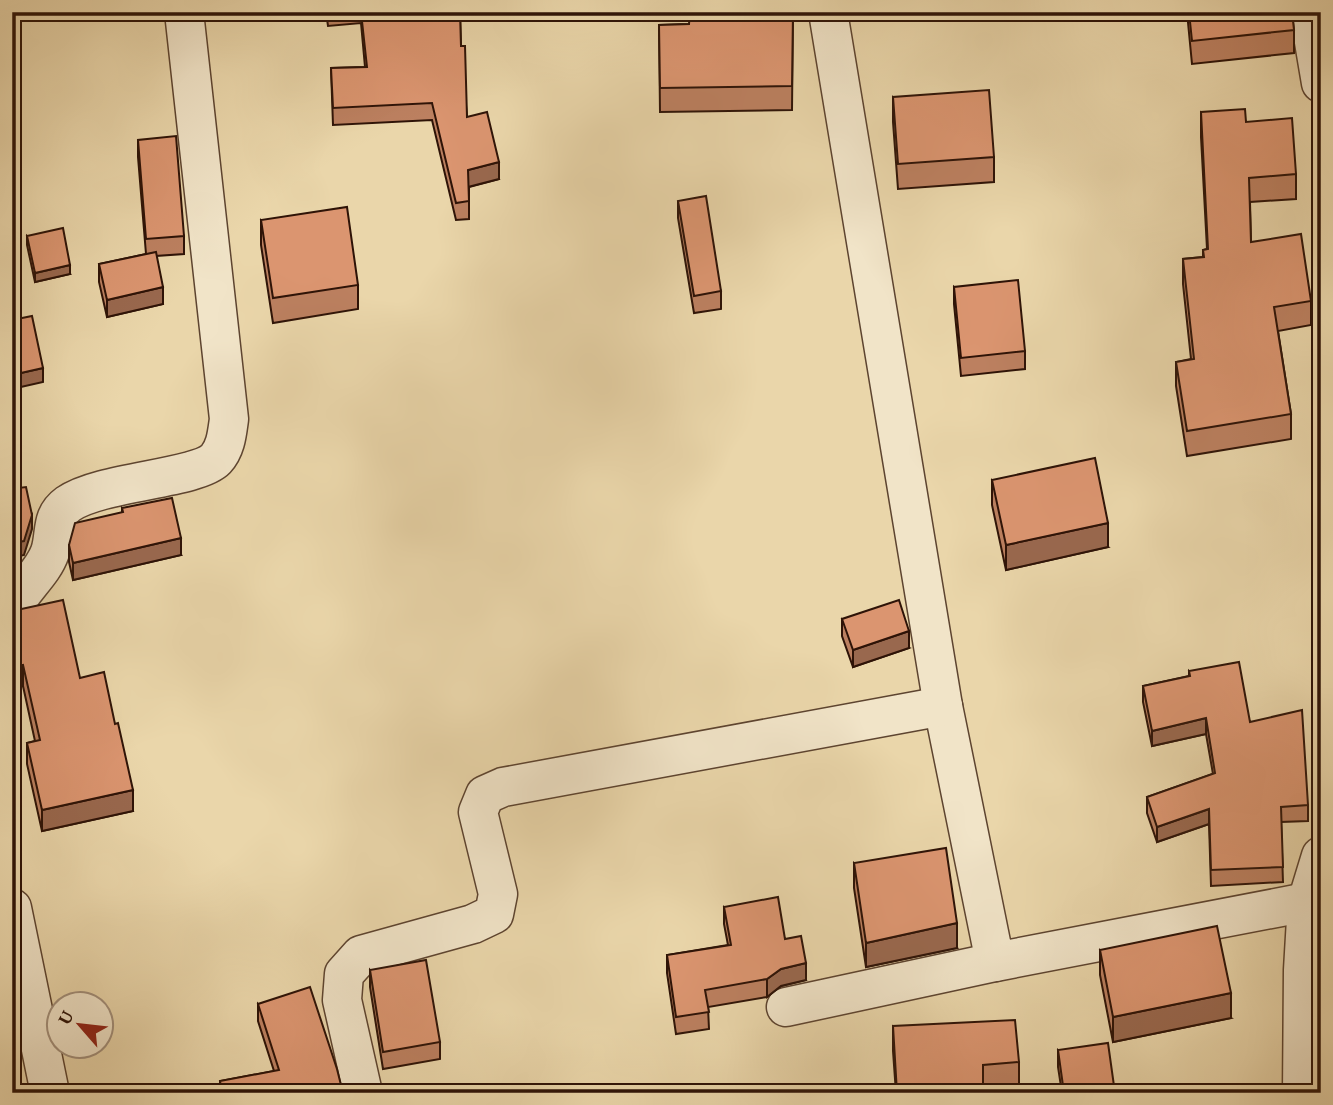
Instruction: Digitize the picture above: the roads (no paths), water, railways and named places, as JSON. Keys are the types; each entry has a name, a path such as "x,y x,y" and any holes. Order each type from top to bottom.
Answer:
{"street":[{"path":"12,610 50,553 57,515 69,503 115,486 198,468 215,460 225,445 229,419 184,12"},
{"path":"828,12 943,706 995,962"},
{"path":"1309,12 1321,83"},
{"path":"363,1093 342,1000 344,974 360,955 473,924 494,914 498,894 478,812 485,795 503,787 943,706"},
{"path":"1302,1093 1303,970 1307,902 1321,856"},
{"path":"786,1007 995,962 1307,902"},
{"path":"12,908 50,1093"}]}
